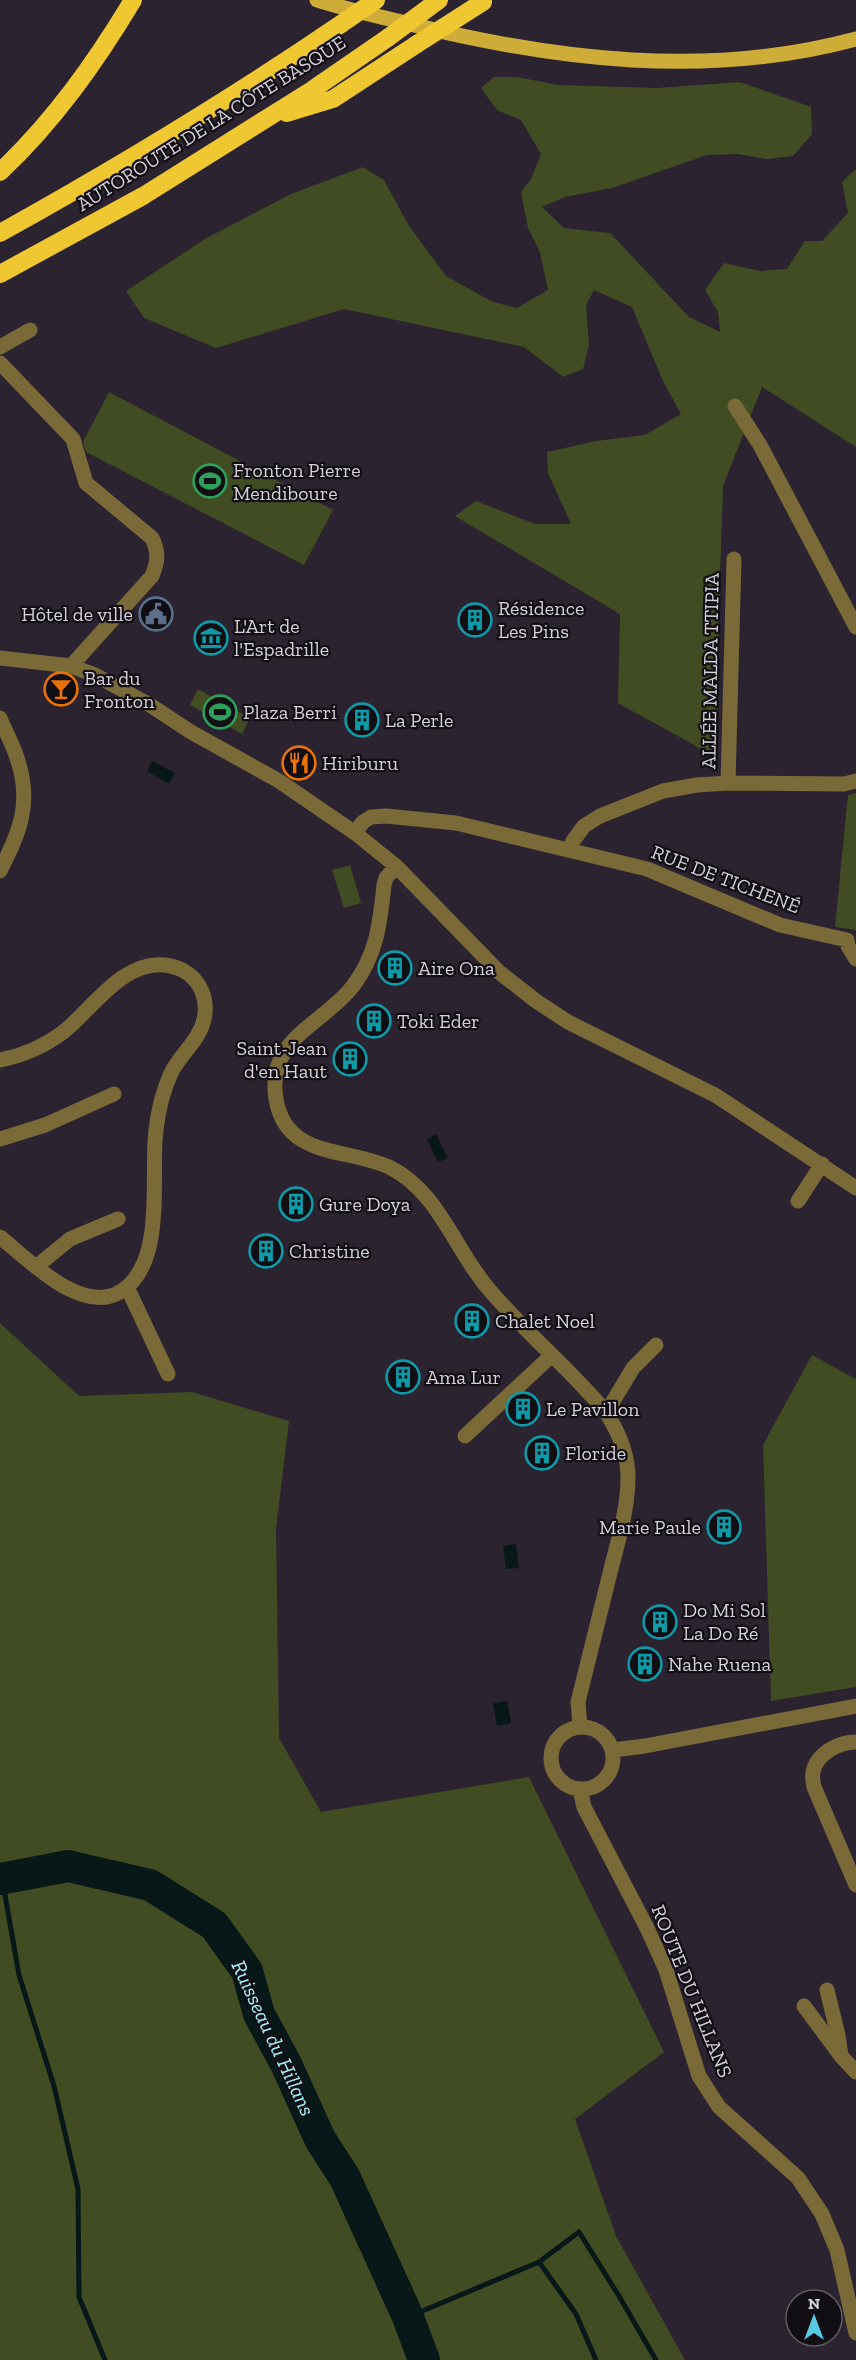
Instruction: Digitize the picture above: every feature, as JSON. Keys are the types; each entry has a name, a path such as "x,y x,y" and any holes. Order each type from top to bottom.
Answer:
{"highway":[{"path":"0,172 38,135 62,106 103,50 134,0"},
{"name":"AUTOROUTE DE LA CÔTE BASQUE","path":"0,233 124,163 255,83 376,0"},
{"name":"AUTOROUTE DE LA CÔTE BASQUE","path":"0,274 142,196 312,90 439,0"},
{"path":"262,121 333,99 484,1"}],"main road":[{"path":"317,0 484,42 605,59 715,60 800,50 856,39"}],"street":[{"path":"0,347 30,330"},
{"path":"0,363 73,439 86,483 152,538 158,550 158,560 152,576 71,666"},
{"path":"735,406 760,445 856,627"},
{"name":"ALLÉE MALDA TTIPIA","path":"728,783 734,559"},
{"path":"0,658 71,666 95,675 150,705 190,732 279,781 355,833 396,866 499,972 536,1001 568,1022 715,1095 856,1188"},
{"path":"0,719 18,759 24,782 24,806 19,832 0,871"},
{"path":"570,849 584,826 600,816 663,791 697,784 844,784 856,781"},
{"name":"RUE DE TICHENÉ","path":"355,833 363,822 371,817 394,816 456,823 570,849 646,870 780,926 852,940 848,946 856,959"},
{"path":"396,866 386,878 380,926 370,959 351,988 305,1028 286,1048 280,1061 276,1099 280,1113 295,1135 304,1142 316,1148 377,1162 405,1176 416,1186 437,1212 483,1282 503,1306 606,1413 622,1442 626,1457 627,1494 621,1530 578,1702 580,1726"},
{"path":"0,1060 16,1057 41,1046 62,1033 108,989 134,971 165,965 185,971 197,980 203,992 205,1014 202,1026 178,1060 161,1102 156,1130 153,1216 148,1252 136,1278 120,1292 107,1297 78,1295 65,1288 0,1237"},
{"path":"0,1139 24,1134 114,1094"},
{"path":"798,1201 822,1164"},
{"path":"37,1266 70,1239 118,1219"},
{"path":"127,1287 168,1374"},
{"path":"606,1413 633,1368 656,1345"},
{"path":"465,1437 552,1355"},
{"path":"613,1750 856,1706"},
{"path":"580,1726 594,1728 606,1737 613,1750 614,1762 610,1773 592,1788 580,1789 559,1780 550,1759 552,1747 558,1737 568,1729 580,1726"},
{"path":"856,1742 837,1745 822,1756 813,1770 813,1787 856,1885"},
{"name":"ROUTE DU HILLANS","path":"580,1789 584,1807 666,1970 699,2076 719,2107 798,2178 822,2214 837,2250 856,2333"},
{"path":"827,1990 841,2056"},
{"path":"804,2006 841,2056 856,2072"}],"green space":[{"path":"494,77 517,77 558,85 657,88 740,82 811,107 812,134 793,156 767,159 738,154 707,155 612,188 565,197 542,207 564,228 610,233 689,317 720,332 718,312 705,290 724,263 760,271 787,269 805,241 822,241 848,213 842,182 856,169 856,447 762,387 723,486 714,756 618,703 620,614 455,516 476,501 535,524 571,524 548,473 547,452 596,441 645,435 681,414 662,379 632,307 594,290 586,305 589,345 583,369 563,377 524,347 344,309 216,348 144,318 126,291 205,239 291,194 363,167 384,180 409,226 446,276 493,302 517,308 548,290 540,252 528,228 521,192 531,179 541,154 521,120 497,110 481,88"},
{"name":"Fronton Pierre Mendiboure","path":"109,392 333,510 304,565 86,452 83,442"},
{"name":"Plaza Berri","path":"198,689 250,718 242,734 190,705"},
{"path":"856,793 856,930 835,927 848,795"},
{"path":"350,865 361,903 344,908 332,870"},
{"path":"0,1323 79,1396 192,1392 289,1421 276,1529 279,1738 321,1812 529,1777 664,2052 575,2119 616,2236 685,2360 0,2360"},
{"path":"812,1355 856,1379 856,1687 771,1701 763,1445"}],"shaded area":[{"path":"152,761 175,773 169,784 147,771"},
{"path":"436,1134 448,1158 438,1162 427,1139"},
{"path":"516,1544 519,1568 506,1569 503,1546"},
{"path":"507,1701 511,1723 497,1726 493,1703"}],"waterway":[{"name":"Ruisseau du Hillans","path":"0,1879 68,1866 150,1885 214,1925 247,1971 259,2014 286,2064 320,2139 345,2178 408,2317 424,2360"},
{"path":"2,1878 19,1975 54,2086 78,2189 79,2297 105,2360"},
{"path":"408,2317 539,2262 579,2232 656,2360"},
{"path":"539,2262 576,2314 596,2360"}],"place":[{"name":"Fronton Pierre Mendiboure","path":"210,481"},
{"name":"Hôtel de ville","path":"156,614"},
{"name":"Résidence Les Pins","path":"475,620"},
{"name":"L'Art de l'Espadrille","path":"211,638"},
{"name":"Bar du Fronton","path":"61,689"},
{"name":"Plaza Berri","path":"220,712"},
{"name":"La Perle","path":"362,720"},
{"name":"Hiriburu","path":"299,763"},
{"name":"Aire Ona","path":"395,968"},
{"name":"Toki Eder","path":"374,1021"},
{"name":"Saint-Jean d'en Haut","path":"350,1059"},
{"name":"Gure Doya","path":"296,1204"},
{"name":"Christine","path":"266,1251"},
{"name":"Chalet Noel","path":"472,1321"},
{"name":"Ama Lur","path":"403,1377"},
{"name":"Le Pavillon","path":"523,1409"},
{"name":"Floride","path":"542,1453"},
{"name":"Marie Paule","path":"724,1527"},
{"name":"Do Mi Sol La Do Ré","path":"660,1622"},
{"name":"Nahe Ruena","path":"645,1664"}]}
